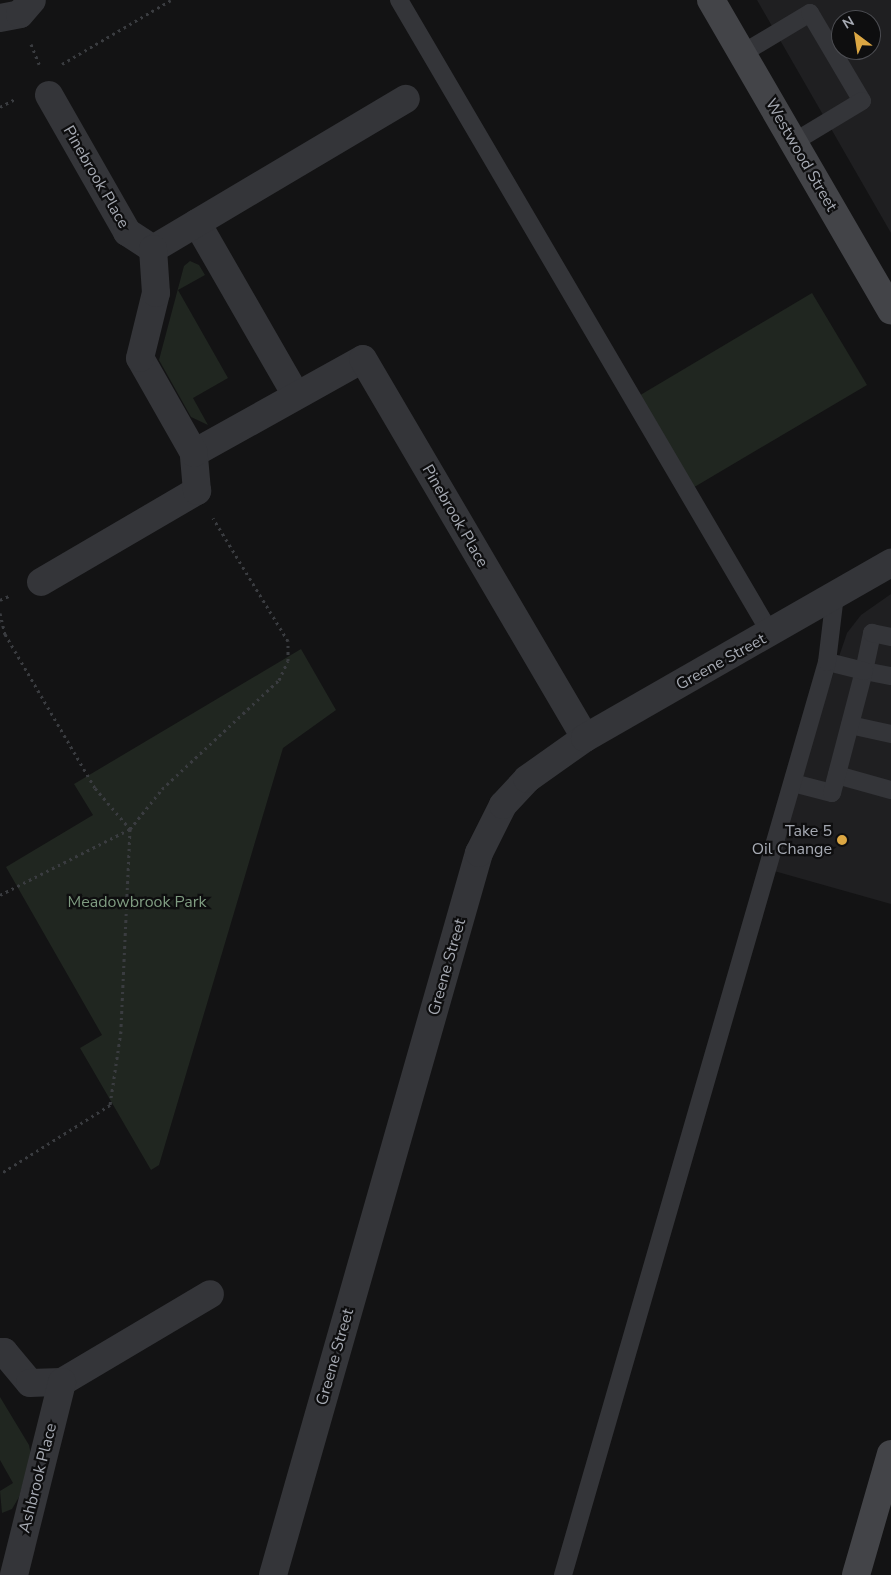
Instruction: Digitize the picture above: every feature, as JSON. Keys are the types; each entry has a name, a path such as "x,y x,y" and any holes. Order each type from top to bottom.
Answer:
{"main road":[{"name":"Westwood Street","path":"711,0 891,311"},
{"path":"856,1575 891,1454"}],"street":[{"name":"Pinebrook Place","path":"46,87 126,232 153,249"},
{"path":"41,582 197,491 194,453 140,358 156,293 153,249 406,99"},
{"path":"197,223 296,395"},
{"name":"Pinebrook Place","path":"194,453 363,359 586,738"},
{"name":"Greene Street","path":"273,1575 479,853 502,805 527,779 586,738 771,634 891,563"},
{"path":"0,1352 4,1352 30,1383 62,1382 210,1294"},
{"name":"Ashbrook Place","path":"13,1575 62,1382"},
{"name":"Ashbrook Place","path":"0,1554 13,1575"}],"lane":[{"path":"399,0 771,634"},
{"path":"743,53 810,13 862,101 794,142"},
{"path":"563,1575 827,662 834,595"},
{"path":"793,783 832,793 872,633 891,637"},
{"path":"827,662 890,676"},
{"path":"850,726 891,734"},
{"path":"837,775 891,790"}],"path":[{"path":"0,107 46,87 70,57 171,0"},
{"path":"17,11 46,87"},
{"path":"0,895 130,829 168,782 279,680 288,661 288,641 197,491"},
{"path":"0,613 5,634 95,788 130,829 120,1031 110,1105 0,1174"}],"shaded area":[{"path":"757,0 891,0 891,233"},
{"path":"891,594 891,904 767,869 847,633 861,615"}],"green space":[{"path":"190,261 199,265 205,275 178,290 228,378 193,398 208,425 191,417 159,360 184,266"},
{"path":"812,293 867,385 691,489 637,397"},
{"name":"Meadowbrook Park","path":"301,649 336,710 283,748 159,1165 151,1170 80,1048 102,1035 6,867 93,815 74,784"},
{"path":"0,1397 29,1445 31,1455 19,1497 12,1509 2,1513 0,1491 13,1483 0,1460"}],"place":[{"name":"Take 5 Oil Change","path":"842,840"}]}
